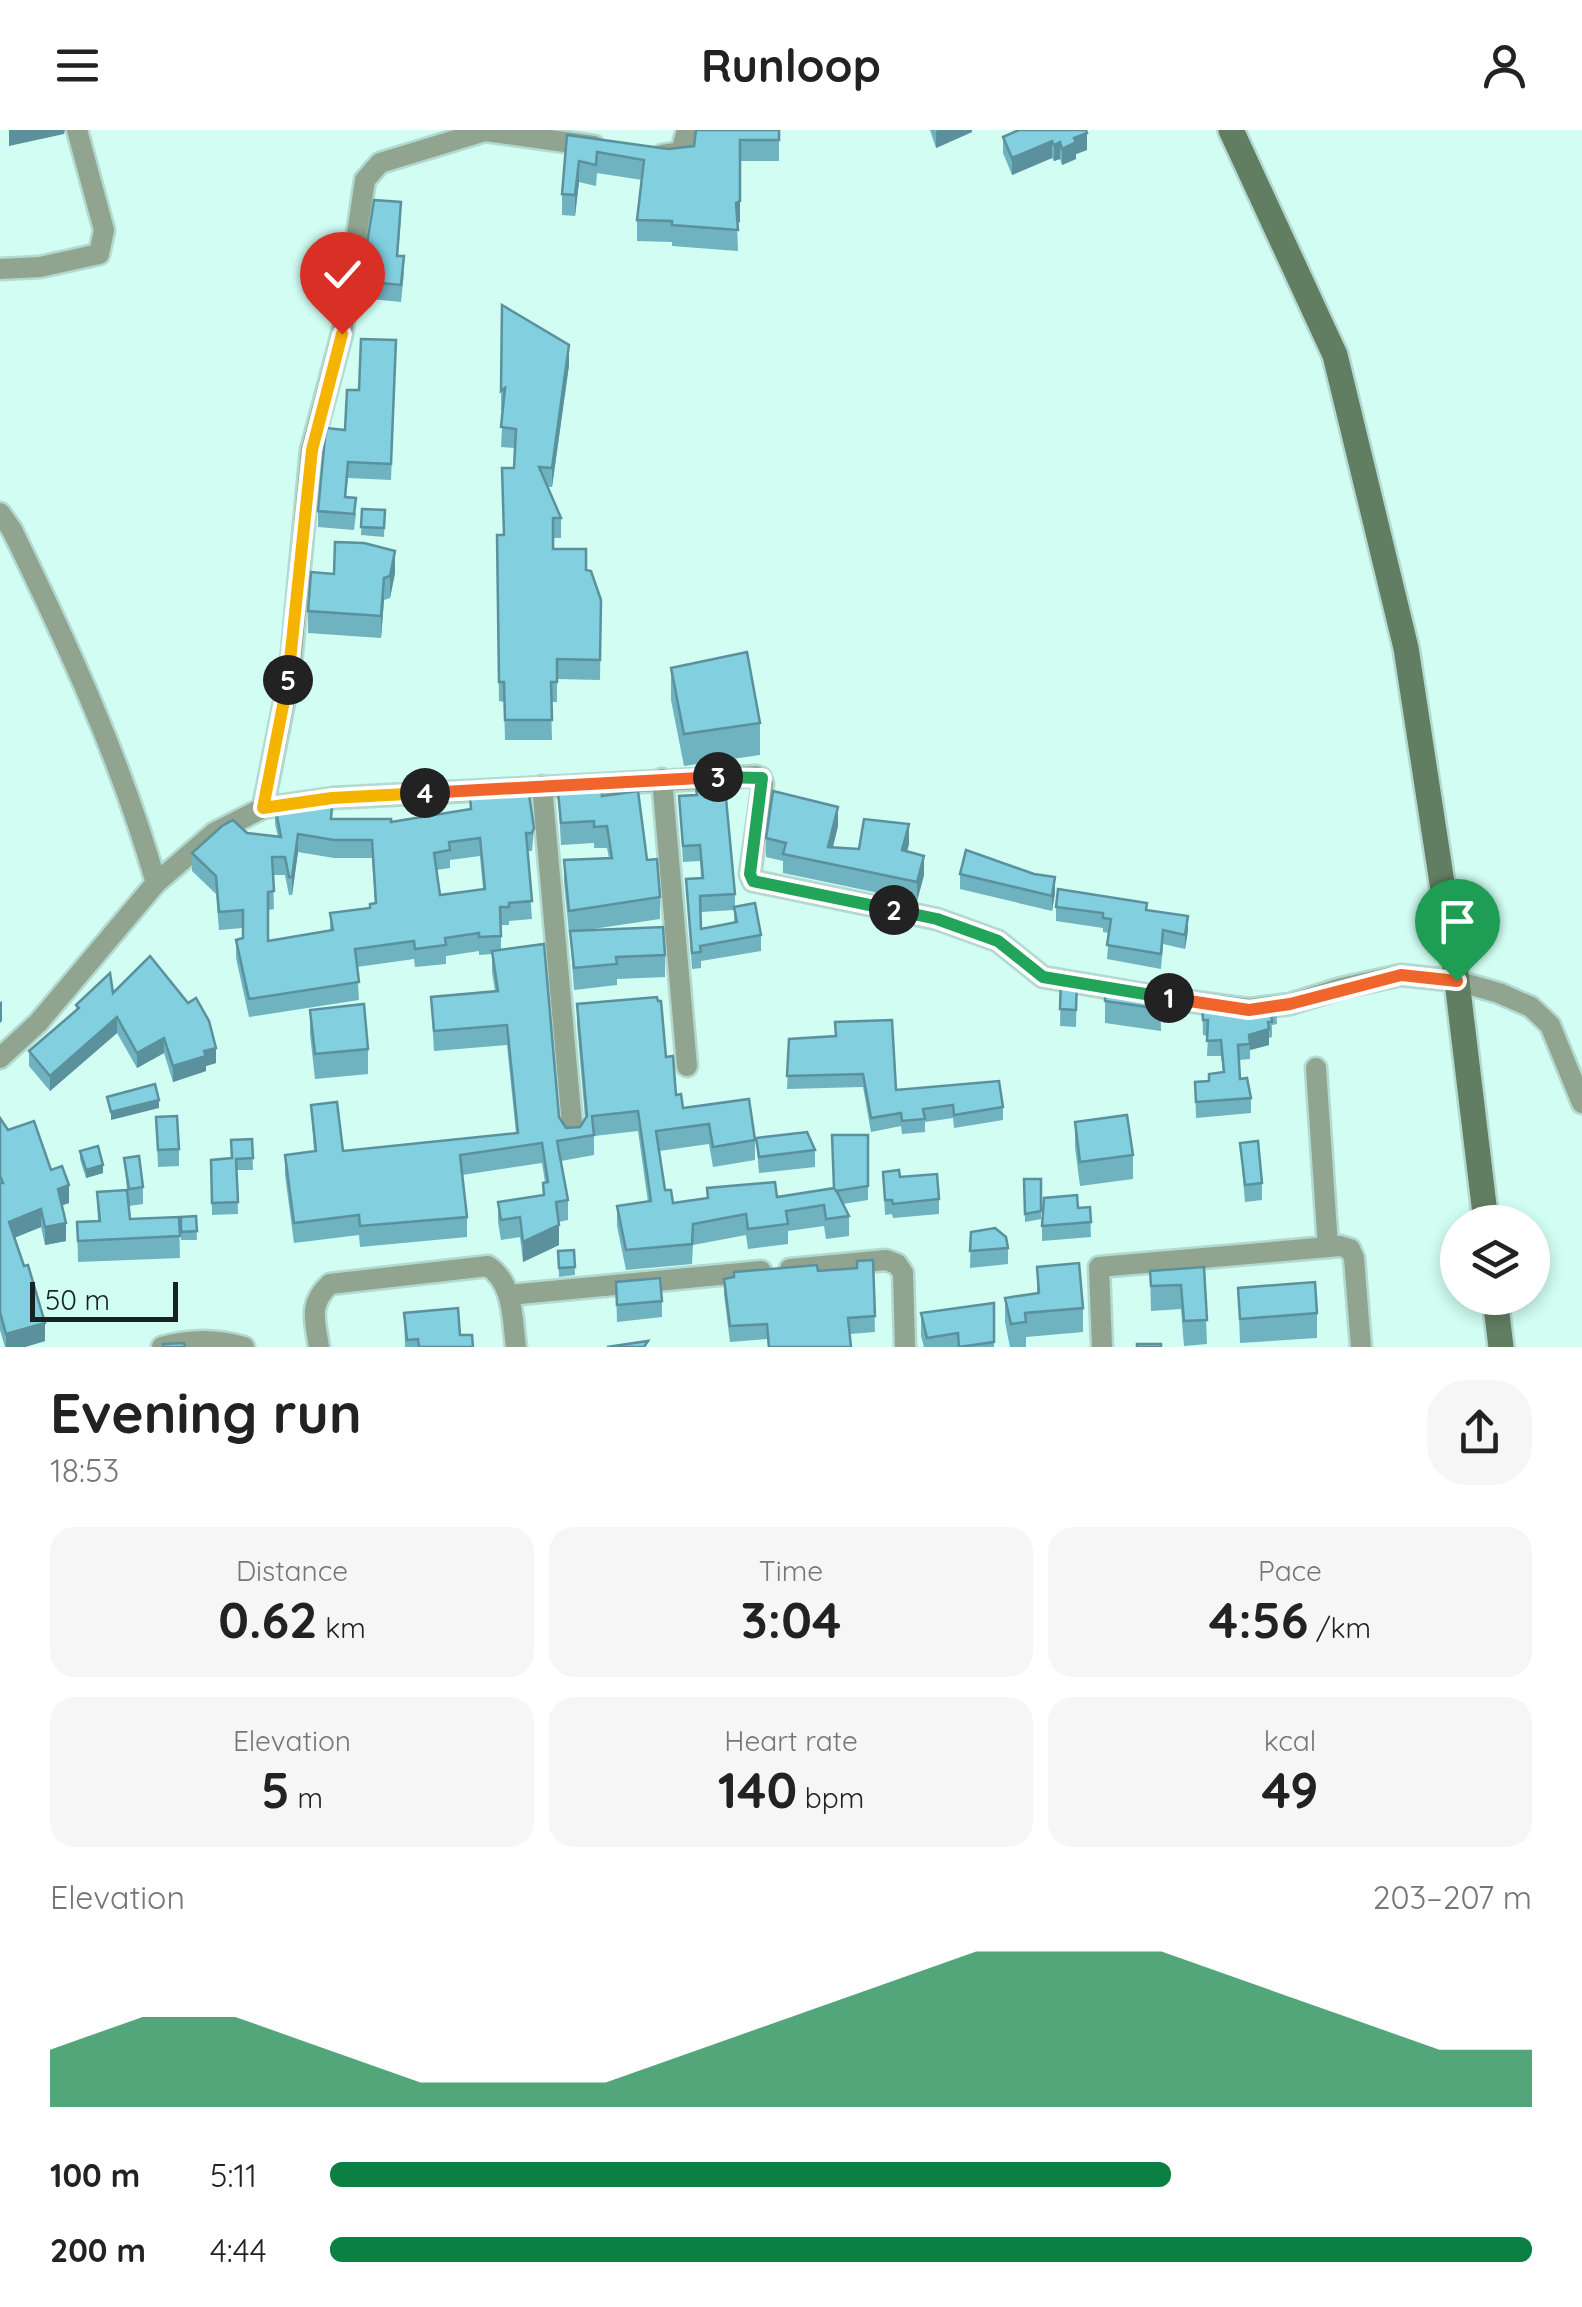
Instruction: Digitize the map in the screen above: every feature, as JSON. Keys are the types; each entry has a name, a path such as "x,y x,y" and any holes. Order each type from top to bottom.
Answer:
{"street":[{"path":"0,268 40,267 100,254 104,230 77,130"},
{"path":"263,808 290,674 312,450 342,334 366,180 380,163 484,131 670,156 681,152 687,130"},
{"path":"1231,130 1335,356 1406,648 1457,981 1484,1205"},
{"path":"0,513 76,660 138,820 156,883"},
{"path":"0,1058 38,1023 156,883 214,832 263,808 332,798 662,779 762,778 750,874 753,881 937,919 998,941 1043,977 1249,1010 1290,1004 1401,975 1457,981 1500,992 1532,1008 1550,1025 1582,1103"},
{"path":"662,779 686,1066"},
{"path":"542,786 573,1136"},
{"path":"1316,1068 1328,1247"},
{"path":"1102,1347 1099,1267 1328,1247 1350,1249 1354,1258 1360,1347"},
{"path":"509,1295 886,1260 897,1264 903,1272 905,1347"},
{"path":"318,1347 314,1312 317,1295 330,1284 488,1266 500,1274 509,1295 516,1347"},
{"path":"1497,1315 1501,1347"},
{"path":"162,1347 184,1341 218,1340 244,1347"}],"building":[{"path":"696,130 779,130 779,140 740,140 738,230 637,220 644,160 597,152 596,165 579,161 575,195 562,194 567,135 668,149 694,146"},
{"path":"1019,130 1087,133 1062,149 1060,142 1054,145 1052,141 1012,158 1003,137"},
{"path":"374,200 401,202 397,256 404,256 401,285 361,281"},
{"path":"502,305 569,345 552,468 539,467 561,518 553,518 553,549 586,549 586,570 591,571 601,600 600,660 557,659 557,682 551,682 552,720 505,720 504,682 499,682 497,535 504,535 502,468 514,468 516,429 501,427 505,388 501,391"},
{"path":"361,339 396,340 391,464 348,462 345,497 356,498 354,514 318,511 327,428 345,430 347,390 359,390"},
{"path":"362,509 385,510 384,528 361,527"},
{"path":"335,542 364,543 395,551 390,576 384,578 381,616 308,611 311,572 334,574"},
{"path":"747,652 760,723 684,734 671,668"},
{"path":"724,777 735,894 700,896 701,929 737,922 734,907 755,903 761,935 700,946 701,952 692,953 686,879 703,878 700,845 683,846 679,796 697,795 695,779"},
{"path":"528,788 534,828 532,833 526,833 532,901 500,907 501,936 479,937 479,933 445,938 446,945 415,949 414,941 355,949 359,982 249,999 236,940 243,938 243,910 219,912 216,876 192,853 233,820 247,833 281,837 275,806 297,802 332,805 331,819 391,822 471,809 470,794","holes":["298,834 334,840 372,840 376,903 370,904 370,908 330,913 333,930 268,941 268,892 274,891 272,857 285,857 292,877","480,838 485,889 440,895 434,853 450,850 449,842"]},
{"path":"602,790 602,796 638,791 647,860 657,859 660,897 569,911 564,860 612,858 607,826 594,827 594,821 561,823 558,792"},
{"path":"773,791 838,807 828,847 859,849 864,819 909,824 902,850 924,856 917,882 783,854 786,843 766,838"},
{"path":"966,850 1034,874 1055,877 1052,896 960,874"},
{"path":"1058,889 1147,903 1146,910 1188,916 1185,935 1163,930 1161,954 1107,945 1111,919 1103,918 1103,913 1056,907"},
{"path":"663,927 665,955 616,957 617,964 574,968 570,931"},
{"path":"544,944 559,1117 566,1128 580,1127 587,1116 577,1004 657,997 661,1001 666,1057 673,1056 676,1095 681,1094 683,1108 749,1099 755,1140 713,1147 709,1124 656,1131 665,1190 671,1190 673,1203 708,1198 707,1188 775,1182 777,1197 835,1188 849,1216 826,1219 824,1205 786,1211 788,1224 748,1229 746,1214 693,1224 692,1244 626,1250 617,1206 651,1201 638,1111 592,1116 594,1135 557,1141 568,1200 556,1202 559,1225 523,1242 520,1217 501,1220 498,1202 544,1195 543,1183 548,1182 542,1143 460,1155 467,1217 360,1226 359,1215 294,1223 285,1155 316,1151 311,1105 337,1102 343,1151 518,1133 507,1025 434,1031 431,997 498,991 492,951"},
{"path":"150,956 188,1003 196,998 209,1021 216,1048 204,1051 206,1056 173,1066 164,1038 137,1053 117,1017 50,1076 29,1051 79,1008 76,1005 110,973 113,993"},
{"path":"1061,977 1077,980 1076,1010 1060,1009"},
{"path":"1106,980 1160,989 1161,1009 1105,1001"},
{"path":"1202,1001 1248,1007 1276,1004 1277,1009 1271,1010 1269,1029 1249,1035 1250,1044 1238,1045 1240,1079 1247,1078 1251,1098 1196,1102 1195,1082 1209,1081 1209,1074 1224,1072 1221,1040 1207,1041 1208,1020 1203,1020"},
{"path":"364,1004 368,1049 315,1054 310,1010"},
{"path":"892,1020 896,1090 999,1081 1003,1107 954,1115 953,1105 923,1109 925,1119 902,1121 901,1113 871,1118 863,1074 787,1076 789,1039 836,1036 835,1022"},
{"path":"155,1084 159,1100 111,1112 107,1097"},
{"path":"1127,1115 1133,1155 1080,1162 1075,1122"},
{"path":"177,1116 179,1149 158,1150 156,1117"},
{"path":"0,1118 8,1130 34,1121 51,1170 62,1166 69,1185 58,1189 66,1223 45,1227 41,1209 9,1222 24,1266 28,1265 45,1323 6,1334 0,1312"},
{"path":"807,1132 815,1150 759,1157 756,1138"},
{"path":"832,1135 868,1135 868,1186 836,1191"},
{"path":"252,1139 253,1158 236,1159 238,1202 212,1203 211,1160 232,1158 231,1140"},
{"path":"1258,1141 1262,1183 1245,1185 1240,1143"},
{"path":"98,1146 103,1165 86,1170 80,1151"},
{"path":"139,1156 143,1187 129,1189 124,1158"},
{"path":"899,1170 900,1177 937,1174 939,1199 893,1204 892,1200 885,1200 883,1172"},
{"path":"1024,1179 1041,1179 1041,1211 1025,1214"},
{"path":"127,1190 130,1219 179,1217 180,1236 78,1241 77,1222 100,1221 97,1192"},
{"path":"1077,1195 1078,1208 1090,1207 1091,1222 1042,1226 1044,1198"},
{"path":"196,1216 197,1231 181,1232 181,1217"},
{"path":"995,1228 1006,1237 1008,1248 970,1251 971,1232"},
{"path":"574,1250 575,1267 559,1268 558,1251"},
{"path":"873,1260 875,1316 848,1318 851,1347 769,1347 767,1324 730,1326 724,1279 734,1277 734,1272 817,1265 818,1271 857,1268 857,1261"},
{"path":"1079,1263 1083,1308 1025,1313 1026,1322 1011,1324 1005,1298 1039,1293 1037,1267"},
{"path":"1204,1267 1207,1320 1184,1321 1181,1285 1151,1286 1150,1271"},
{"path":"660,1278 662,1301 617,1305 616,1282"},
{"path":"1315,1282 1317,1313 1240,1319 1238,1288"},
{"path":"994,1303 994,1342 959,1347 958,1333 927,1338 921,1313"},
{"path":"458,1308 460,1335 472,1335 473,1347 419,1347 418,1339 407,1340 404,1313"},
{"path":"648,1341 644,1347 607,1347"},
{"path":"184,1343 185,1347 163,1347 163,1344"},
{"path":"1161,1344 1161,1347 1137,1347"}],"route":[{"path":"342,334 312,450 290,674 263,808 332,798 756,776 762,778 763,784 750,874 753,881 937,919 998,941 1043,977 1249,1010 1290,1004 1401,975 1457,981"}]}
